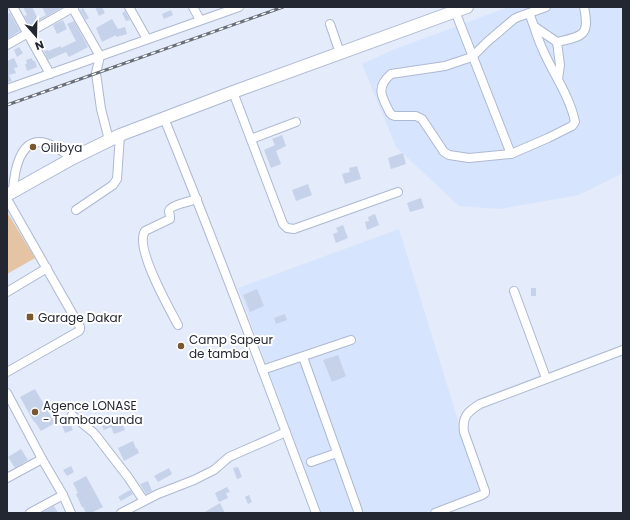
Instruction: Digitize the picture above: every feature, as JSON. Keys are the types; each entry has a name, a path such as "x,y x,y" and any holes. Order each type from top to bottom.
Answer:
{"highway":[{"path":"9,195 73,158 115,137 232,92 467,7"}],"street":[{"path":"13,7 50,74"},
{"path":"7,44 73,7 100,56 96,73 101,109 115,137 117,180 113,185 76,210"},
{"path":"129,7 147,40"},
{"path":"193,7 200,20"},
{"path":"7,89 239,7"},
{"path":"529,13 541,48 558,79 574,114 575,122 572,126 511,154 469,158 449,155 444,152 422,119 416,116 392,116 380,93 382,85 388,76 391,74 445,66 472,57 514,19 518,17 529,13 546,7"},
{"path":"535,28 557,42 574,38 582,34 586,26 587,20 584,7"},
{"path":"455,11 511,154"},
{"path":"330,24 340,53"},
{"path":"557,42 560,65 558,79"},
{"path":"232,92 283,224 287,228 294,229 398,192"},
{"path":"164,118 197,199 316,513"},
{"path":"251,139 296,122"},
{"path":"7,372 79,331 80,329 9,195 19,158 23,151 32,144 38,142 44,143 73,158"},
{"path":"178,325 146,258 142,234 145,230 170,219 169,210 173,206 197,199"},
{"path":"7,292 47,268"},
{"path":"514,291 546,378"},
{"path":"262,370 351,340"},
{"path":"434,513 485,493 464,432 463,423 472,408 546,378 623,350"},
{"path":"302,356 358,511"},
{"path":"7,393 63,495 71,513"},
{"path":"72,415 94,433 128,477 144,501"},
{"path":"121,513 158,494 194,480 214,470 229,457 286,432"},
{"path":"310,462 337,453"},
{"path":"7,478 42,459"},
{"path":"30,513 63,495"}],"shaded area":[{"path":"509,7 623,7 623,173 579,195 500,209 459,206 396,147 362,64 395,49"},
{"path":"7,212 35,258 7,274"},
{"path":"399,229 479,492 423,513 321,513 238,288"}],"building":[{"path":"23,7 32,7 38,19 46,15 42,7 63,7 30,26 24,16 27,15"},
{"path":"95,7 102,7 105,13 99,16"},
{"path":"83,8 89,18 86,20 80,10"},
{"path":"171,10 173,15 164,19 162,14"},
{"path":"125,11 130,20 126,21 122,13"},
{"path":"10,13 20,31 7,39 7,14"},
{"path":"112,19 118,29 125,27 127,34 116,37 116,35 102,42 96,28"},
{"path":"63,20 67,29 57,34 53,25"},
{"path":"74,21 88,47 69,57 66,52 48,60 44,51 61,46 61,48 76,41 67,24"},
{"path":"19,47 23,53 17,57 14,50"},
{"path":"14,58 18,67 14,68 16,73 9,75 12,81 7,83 7,61"},
{"path":"32,58 37,67 27,71 25,64 27,64 26,60"},
{"path":"282,135 286,146 276,151 281,164 271,168 264,150 275,145 272,139"},
{"path":"403,153 406,164 391,169 388,158"},
{"path":"357,166 361,179 345,184 342,174 350,172 349,168"},
{"path":"308,184 312,195 296,201 292,190"},
{"path":"421,198 424,208 410,212 407,203"},
{"path":"375,214 379,225 367,230 365,222 369,221 368,217"},
{"path":"343,225 348,238 336,243 333,234 338,232 336,228"},
{"path":"531,288 536,288 536,296 531,296"},
{"path":"257,289 264,306 250,312 243,295"},
{"path":"285,314 287,320 276,324 274,318"},
{"path":"338,355 346,376 332,382 323,360"},
{"path":"35,389 55,423 41,431 34,422 20,397"},
{"path":"120,418 125,430 114,434 111,427 104,430 102,426"},
{"path":"68,419 73,430 65,433 61,423"},
{"path":"133,441 139,453 124,461 118,448"},
{"path":"21,449 28,460 15,468 8,457"},
{"path":"71,466 74,472 67,476 63,470"},
{"path":"238,467 242,477 237,479 233,468"},
{"path":"169,468 172,474 158,482 154,476"},
{"path":"86,476 103,507 91,513 86,513 82,507 73,483"},
{"path":"148,481 152,491 146,494 140,484"},
{"path":"227,487 230,492 226,493 228,498 219,502 215,493"},
{"path":"130,490 133,494 121,501 118,497"},
{"path":"249,495 252,502 248,504 245,497"},
{"path":"220,503 225,513 203,513"},
{"path":"54,506 58,513 41,513"}],"railway":[{"path":"7,105 283,7"}],"place":[{"name":"Oilibya","path":"33,147"},
{"name":"Garage Dakar","path":"30,317"},
{"name":"Camp Sapeur de tamba","path":"181,346"},
{"name":"Agence LONASE - Tambacounda","path":"35,412"}]}
